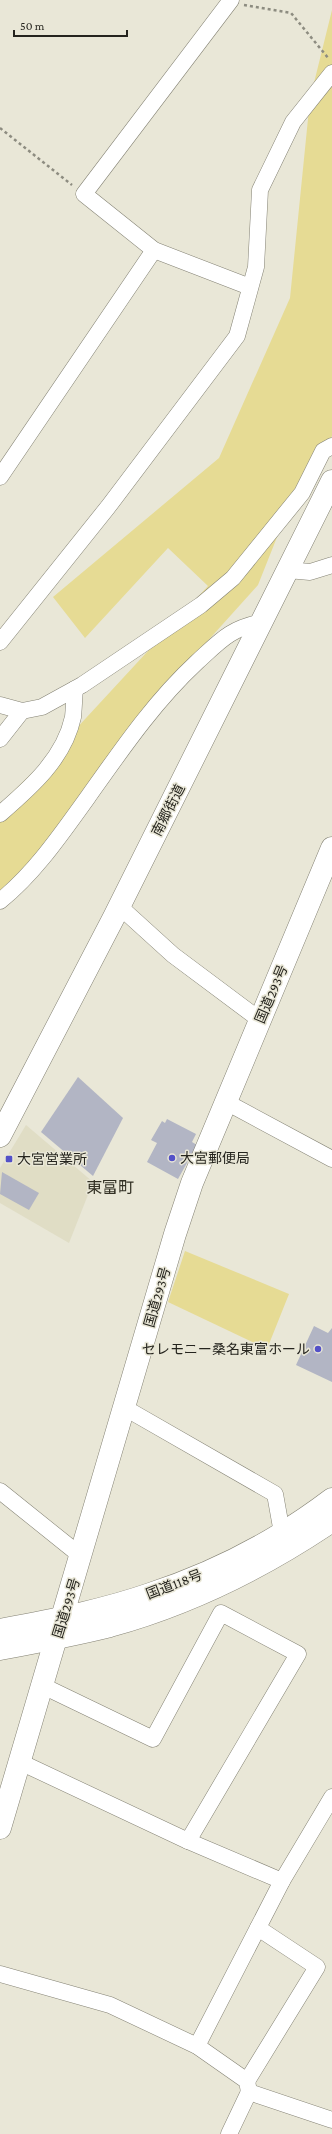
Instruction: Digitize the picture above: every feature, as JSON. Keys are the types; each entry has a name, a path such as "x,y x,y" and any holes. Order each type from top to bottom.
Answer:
{"main road":[{"name":"南郷街道","path":"0,1136 119,906 332,481"},
{"name":"国道293号","path":"0,1828 178,1227 195,1176 332,848"},
{"name":"国道118号","path":"0,1649 194,1578 282,1533 332,1499"},
{"name":"国道118号","path":"0,1630 110,1626 156,1612 202,1594 289,1549 332,1521"}],"street":[{"path":"230,1 84,194 154,250 250,287"},
{"path":"0,642 108,507 237,336 256,267 260,190 293,122 332,73"},
{"path":"0,477 154,250"},
{"path":"0,705 22,711 42,707 74,689 201,605 233,578 302,493 323,451 332,446"},
{"path":"288,570 310,572 332,565"},
{"path":"0,901 28,873 67,826 132,735 160,700 228,634 250,624 262,622"},
{"path":"0,814 37,781 49,767 68,732 73,716 74,689"},
{"path":"0,738 22,711"},
{"path":"119,906 173,955 260,1020"},
{"path":"226,1102 332,1159"},
{"path":"125,1408 275,1494 282,1533"},
{"path":"0,1491 81,1556"},
{"path":"43,1686 153,1739 221,1613 298,1654 188,1841"},
{"path":"20,1762 188,1841 282,1881"},
{"path":"197,2046 282,1881 332,1797"},
{"path":"229,2134 248,2087 317,1967 258,1928"},
{"path":"0,1974 110,2005 197,2046 248,2087 332,2120"}],"path":[{"path":"230,1 291,13 332,62"},
{"path":"0,128 84,194"}],"shaded area":[{"path":"332,10 332,436 291,502 258,585 123,735 60,825 6,889 0,894 0,804 62,744 208,586 168,548 85,638 53,597 219,458 290,298 310,99"},
{"path":"26,1125 93,1182 69,1243 0,1203 0,1168"},
{"path":"185,1251 289,1294 267,1349 168,1302"}],"building":[{"path":"78,1077 123,1118 93,1176 41,1132"},
{"name":"大宮郵便局","path":"167,1119 196,1134 192,1142 197,1145 178,1179 147,1162 157,1143 151,1140 162,1121 165,1123"},
{"path":"2,1172 39,1193 29,1210 0,1194"},
{"name":"セレモニー桑名東富ホール","path":"314,1326 328,1333 332,1328 332,1382 296,1365"}],"place":[{"name":"大宮郵便局","path":"172,1158"},
{"name":"大宮営業所","path":"9,1159"},
{"name":"セレモニー桑名東富ホール","path":"318,1349"}],"district":[{"name":"東富町","path":"110,1187"}]}
